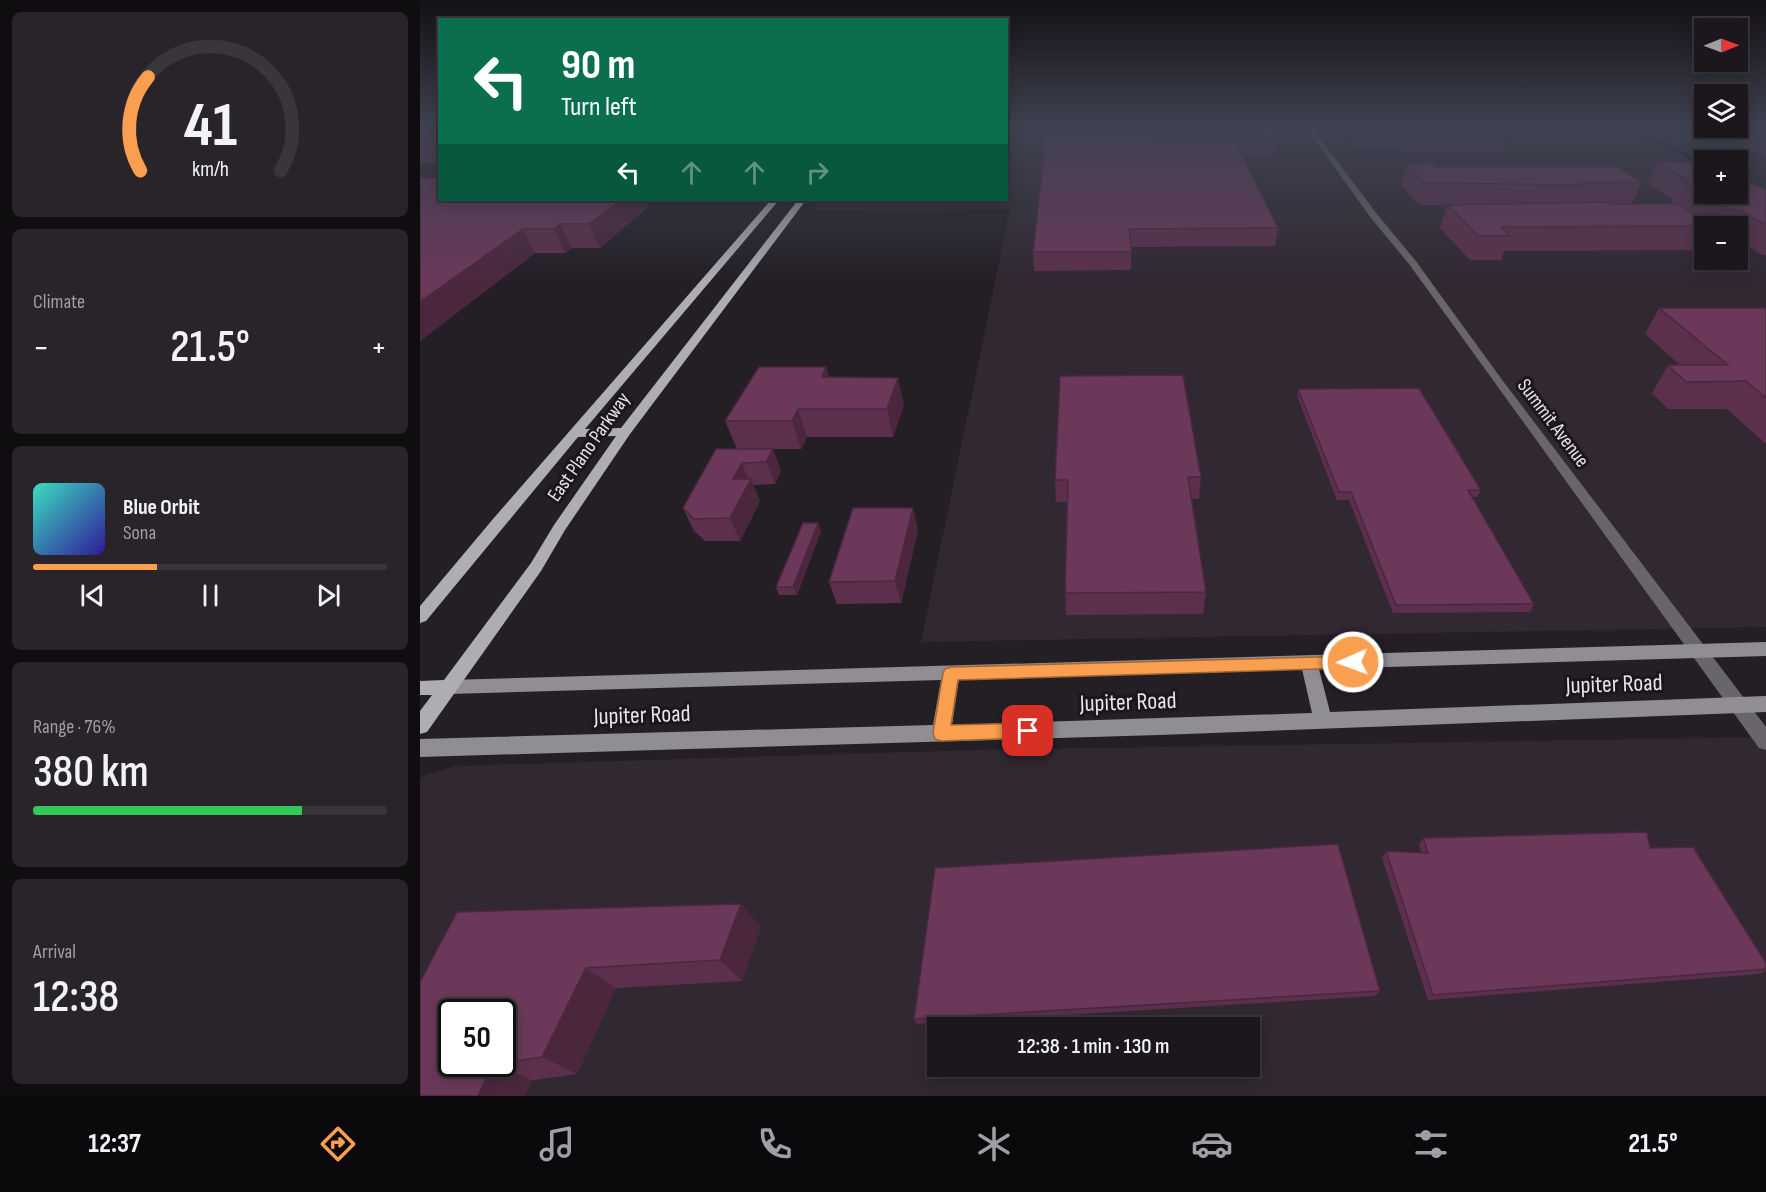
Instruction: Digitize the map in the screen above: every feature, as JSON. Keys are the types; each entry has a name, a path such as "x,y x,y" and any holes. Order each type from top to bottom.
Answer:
{"main road":[{"name":"East Plano Parkway","path":"420,617 774,201"},
{"name":"East Plano Parkway","path":"420,726 536,567 559,528 625,432 801,201"},
{"path":"575,433 625,432"},
{"name":"Jupiter Road","path":"420,688 1766,649"},
{"path":"1309,663 1323,720"},
{"path":"941,733 951,673"},
{"name":"Jupiter Road","path":"420,748 941,733 1766,704"}],"street":[{"name":"Summit Avenue","path":"1347,179 1412,262 1499,383 1766,742"}],"shaded area":[{"path":"1008,179 1694,179 1694,204 1748,204 1748,179 1766,179 1766,627 921,642 1010,209 813,210 819,201 1008,201"},
{"path":"1766,737 1766,1096 420,1096 420,779 425,775 455,766 978,750"}],"building":[{"path":"420,179 438,179 438,201 620,201 589,224 560,224 554,229 523,229 420,302"},
{"path":"1041,179 1254,179 1278,228 1129,229 1132,252 1033,252"},
{"path":"1421,179 1637,179 1642,182 1580,183 1583,185 1425,183"},
{"path":"1694,179 1694,187 1682,180"},
{"path":"1748,181 1766,190 1766,225 1740,210 1732,210 1722,204 1748,204"},
{"path":"1608,202 1611,204 1677,204 1697,216 1694,216 1694,226 1501,227 1510,236 1478,236 1447,205"},
{"path":"1659,308 1766,308 1766,398 1746,381 1686,382 1668,365 1728,365"},
{"path":"759,367 826,367 822,377 898,378 887,409 798,409 792,421 725,421"},
{"path":"1183,375 1201,477 1188,477 1206,592 1065,593 1068,480 1055,480 1060,376"},
{"path":"1419,388 1481,490 1468,490 1534,604 1396,605 1351,492 1339,492 1298,389"},
{"path":"716,449 773,449 766,462 742,463 733,479 751,479 730,518 694,519 683,508"},
{"path":"853,508 913,508 895,581 829,582"},
{"path":"803,523 818,523 793,587 776,587"},
{"path":"1647,832 1650,848 1693,847 1766,963 1766,969 1433,995 1386,851 1428,853 1423,838"},
{"path":"1338,844 1380,991 914,1019 935,868"},
{"path":"741,904 720,960 586,968 542,1057 516,1061 516,999 438,999 438,1077 487,1077 478,1096 420,1096 420,982 457,912"}],"route":[{"path":"1028,731 941,733 951,673 1353,662"}]}
